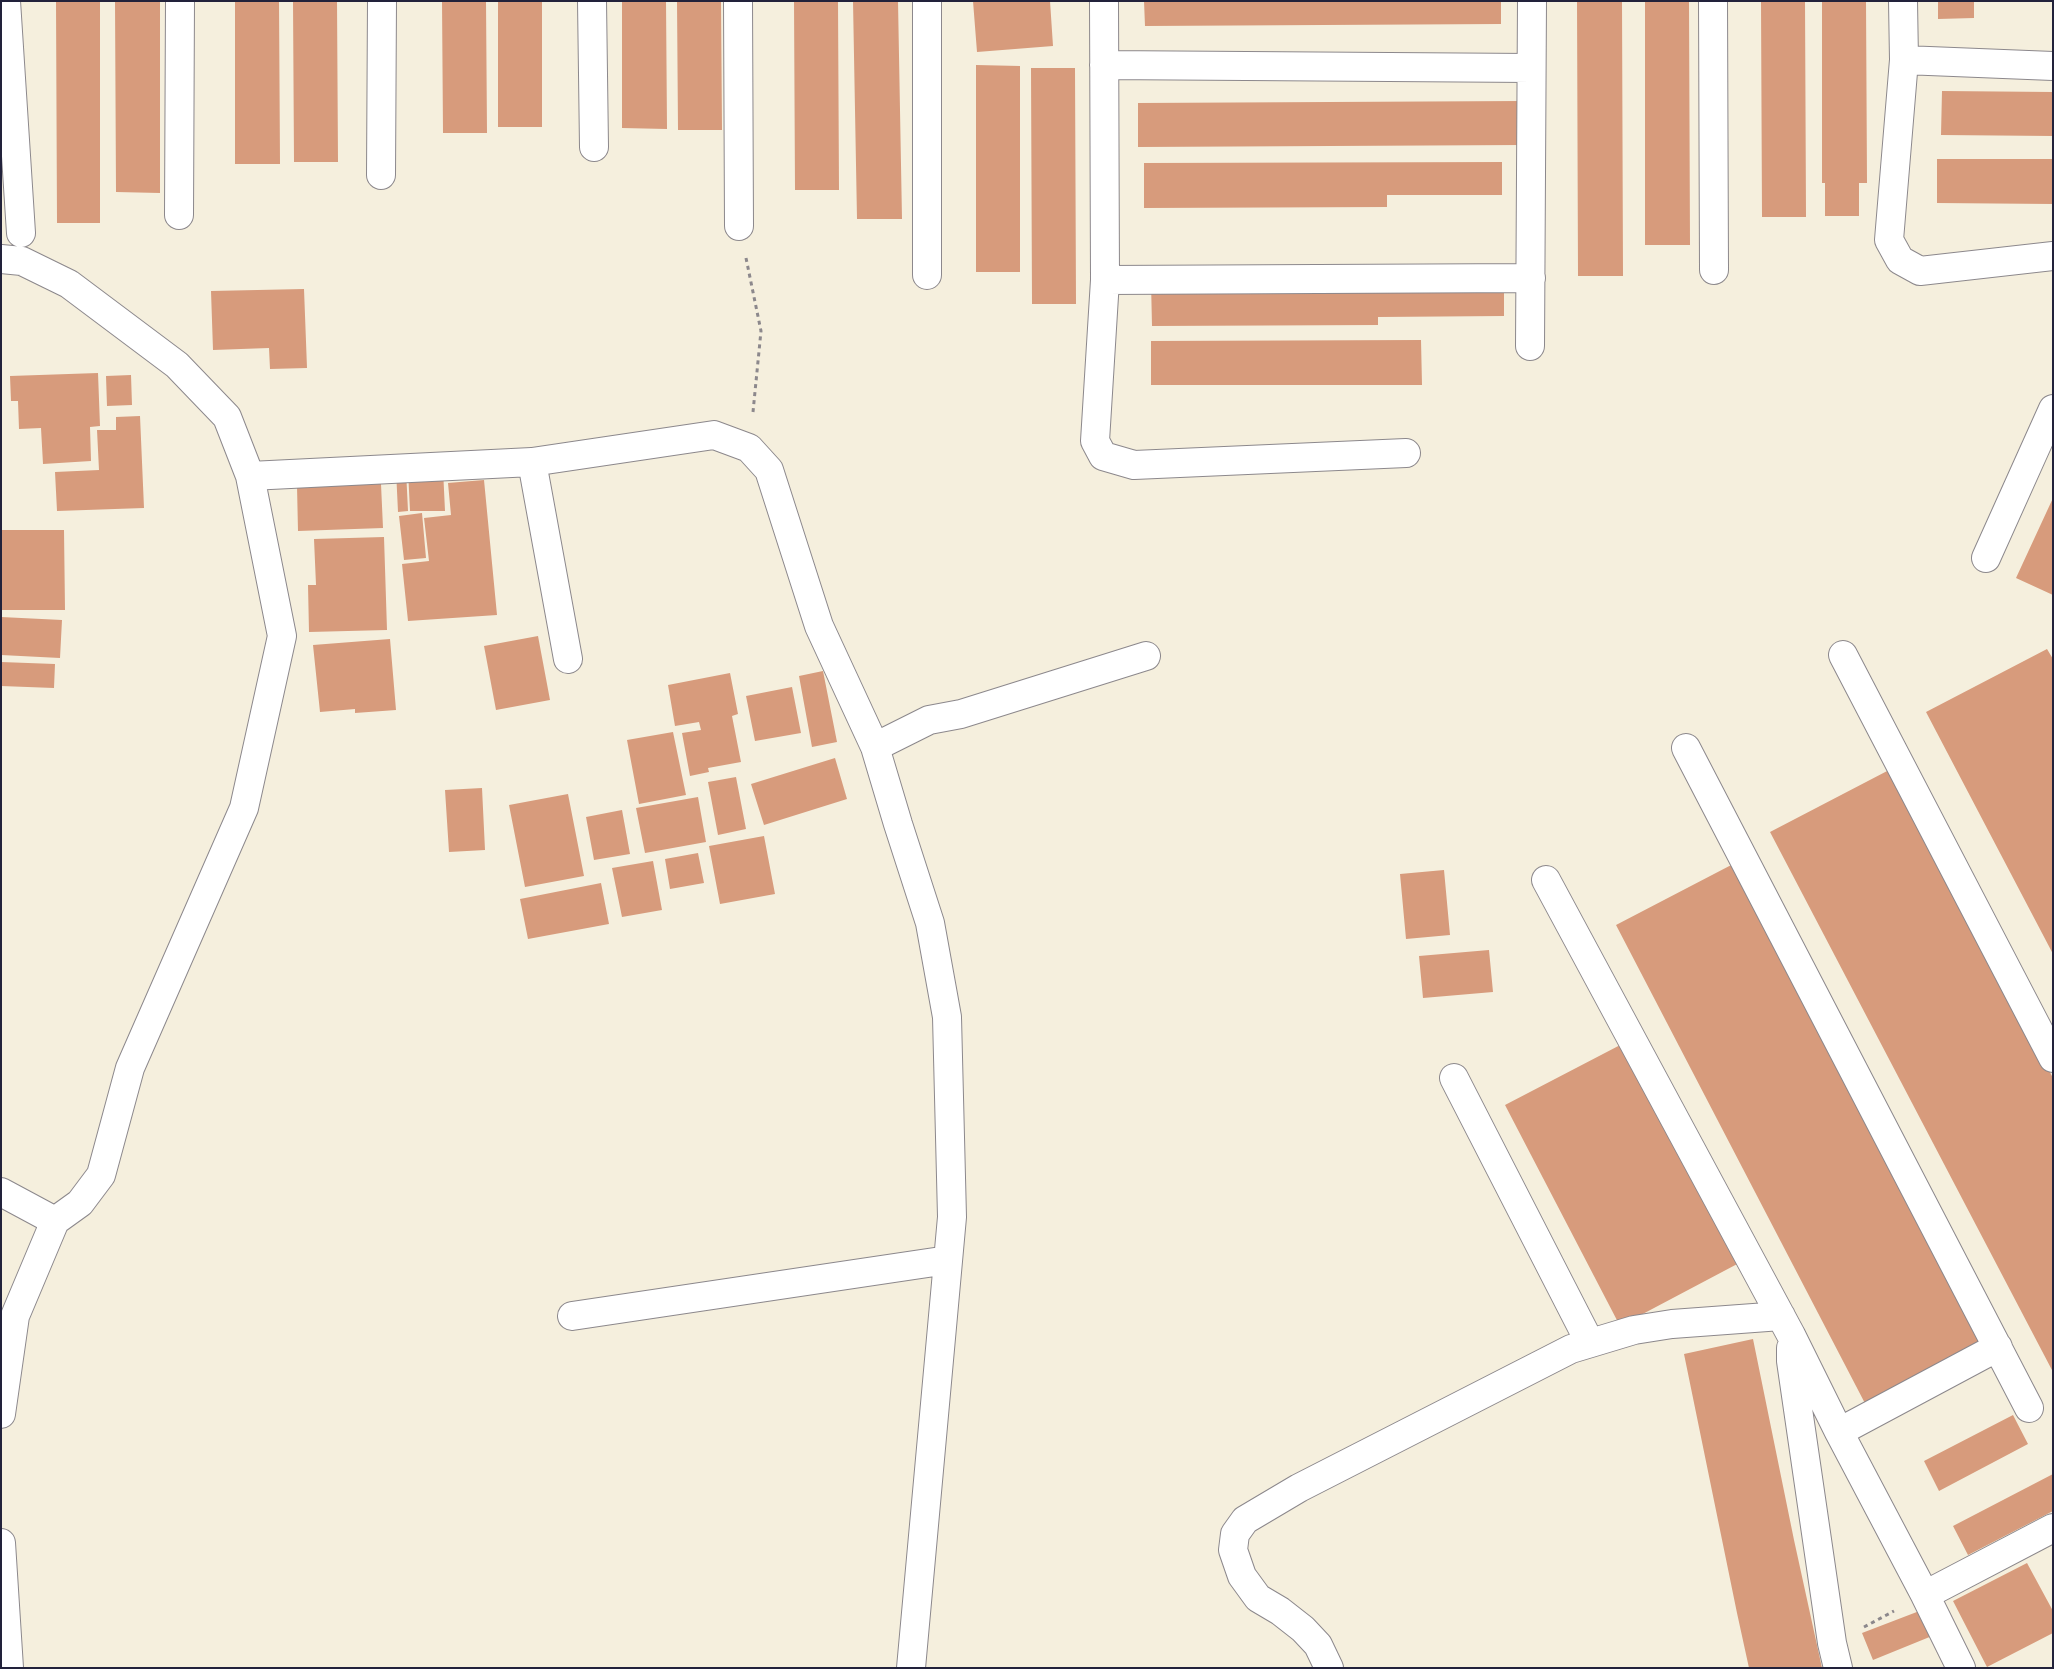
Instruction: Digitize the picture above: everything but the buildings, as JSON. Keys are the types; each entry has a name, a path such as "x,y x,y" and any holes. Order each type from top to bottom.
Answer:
{"street":[{"path":"6,1 21,233"},
{"path":"179,215 180,1"},
{"path":"381,176 382,1"},
{"path":"592,1 594,147"},
{"path":"738,1 739,226"},
{"path":"927,1 927,275"},
{"path":"1104,1 1105,280 1095,441 1103,456 1134,465 1406,454"},
{"path":"1530,346 1532,1"},
{"path":"1713,1 1714,270"},
{"path":"1903,1 1904,60 1889,240 1900,260 1920,271 2053,256"},
{"path":"1904,60 2053,66"},
{"path":"1104,64 1531,68"},
{"path":"1,259 22,260 69,284 177,365 227,417 250,476 282,636 244,808 130,1068 100,1175 80,1204 55,1221 15,1316 1,1414"},
{"path":"1105,280 1531,278"},
{"path":"1986,558 2053,409"},
{"path":"250,476 532,462 714,435 749,448 768,470 819,626 875,747 930,923 946,1017 952,1216 911,1668"},
{"path":"532,462 568,659"},
{"path":"1843,655 2053,1058"},
{"path":"875,747 929,720 971,711 1146,656"},
{"path":"1686,748 2030,1408"},
{"path":"1546,880 1786,1326 1839,1432 1926,1595 1961,1668"},
{"path":"1454,1078 1590,1343"},
{"path":"1,1192 55,1221"},
{"path":"572,1316 948,1260"},
{"path":"1329,1668 1318,1645 1304,1628 1258,1598 1242,1576 1233,1550 1235,1534 1245,1520 1316,1479 1571,1349 1634,1330 1672,1324 1786,1326"},
{"path":"1786,1326 1835,1656"},
{"path":"1839,1432 1998,1347"},
{"path":"1926,1595 2053,1528"},
{"path":"1,1543 9,1668"}],"path":[{"path":"739,226 762,332 749,448"},
{"path":"1835,1656 1926,1595"}]}
